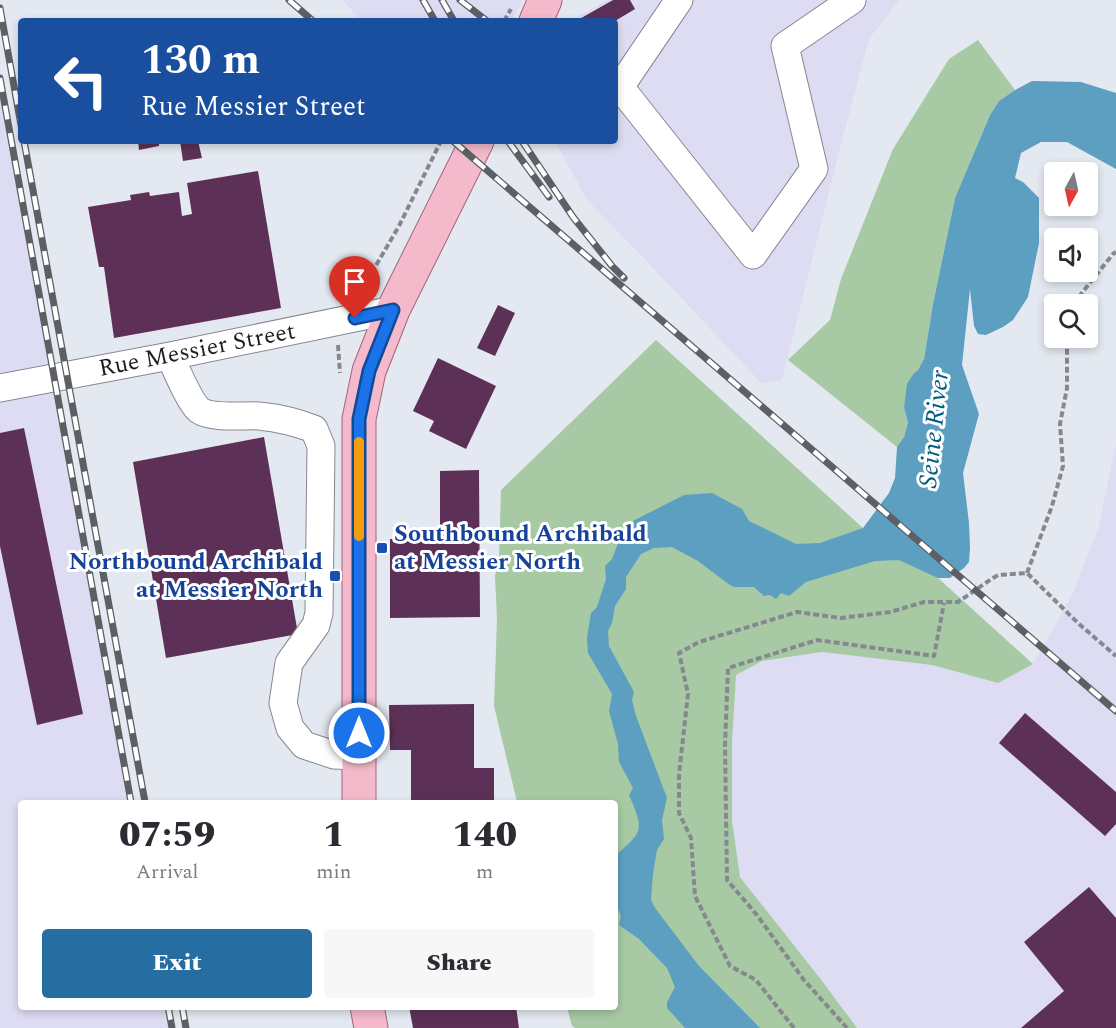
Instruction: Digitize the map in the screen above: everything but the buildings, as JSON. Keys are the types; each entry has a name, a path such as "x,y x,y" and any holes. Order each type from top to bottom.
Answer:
{"main road":[{"path":"537,18 545,0"},
{"path":"358,800 359,419 369,371 393,310 476,144"},
{"path":"368,1010 370,1028"}],"street":[{"path":"680,0 618,87 753,255 814,169 785,46 852,0"},
{"name":"Rue Messier Street","path":"0,388 393,310"},
{"path":"170,356 191,398 200,410 221,416 260,416 293,421 314,429 321,446 319,613 316,625 289,663 283,703 290,728 304,744 334,755 359,756"}],"path":[{"path":"354,292 364,286 399,226 440,144"},
{"path":"1081,294 1116,252"},
{"path":"1027,573 1052,506 1063,466 1060,424 1067,388 1067,348"},
{"path":"794,1028 756,980 730,966 695,896 692,838 679,813 679,774 688,694 679,653 699,642 797,612 841,618 891,612 924,602 958,602 998,575 1027,573 1079,624 1116,656"},
{"path":"847,1028 804,980 757,915 727,880 725,746 728,668 817,640 934,656 944,603"}],"shaded area":[{"path":"342,0 523,0 513,18 359,18"},
{"path":"607,0 899,0 869,39 782,380 762,384 587,200 557,144 618,144 618,18 575,18"},
{"path":"0,78 131,800 18,800 18,1010 169,1010 172,1028 0,1028"},
{"path":"1116,444 1116,1028 857,1028 740,877 732,821 732,743 736,675 762,661 822,652 932,665 998,683 1033,664 1073,593 1098,529"}],"green space":[{"path":"978,40 1015,90 999,101 990,115 955,198 924,359 914,373 904,408 908,422 904,437 897,447 788,360 830,320 841,279 893,149 949,59"},
{"path":"656,340 863,528 938,578 1033,664 998,683 932,665 822,652 762,661 736,675 732,743 732,821 740,877 857,1028 575,1028 572,1026 568,1010 618,1010 618,800 517,800 494,706 497,619 495,576 499,560 501,490"}],"water":[{"name":"Seine River","path":"1032,81 1081,82 1116,93 1116,169 1067,142 1041,142 1021,153 1015,178 1023,182 1039,198 1039,243 1028,297 1013,320 986,335 978,334 974,326 970,289 962,365 979,414 963,473 969,523 969,562 950,578 938,578 899,560 875,561 806,582 789,596 781,593 776,599 770,595 764,596 754,587 734,587 698,561 672,547 654,548 641,554 626,577 626,589 615,606 608,631 609,646 634,692 632,700 636,716 667,798 662,820 664,839 657,850 651,900 699,966 760,1028 685,1028 667,1008 667,1002 675,987 667,968 639,939 619,925 621,916 618,908 618,853 632,841 639,823 629,795 633,788 619,762 618,744 609,711 612,694 588,653 587,638 591,613 597,607 606,579 605,566 612,559 625,525 684,495 712,493 742,509 749,521 796,544 820,543 863,528 889,493 895,478 897,447 904,437 908,422 904,408 907,384 924,359 955,198 990,115 999,101"}],"railway":[{"path":"289,0 310,18"},
{"path":"423,0 433,18"},
{"path":"442,0 452,18"},
{"path":"460,0 483,18"},
{"path":"0,8 18,108"},
{"path":"0,78 131,800"},
{"path":"25,144 145,800"},
{"path":"456,144 1116,711"},
{"path":"510,144 549,197"},
{"path":"524,144 573,217 624,278"},
{"path":"169,1010 172,1028"},
{"path":"183,1010 186,1028"}],"slow traffic":[{"path":"359,442 359,536"}],"place":[{"name":"Southbound Archibald at Messier North","path":"382,548"},
{"name":"Northbound Archibald at Messier North","path":"335,576"}],"route":[{"path":"355,318 393,310 369,371 359,419 359,733"}]}
